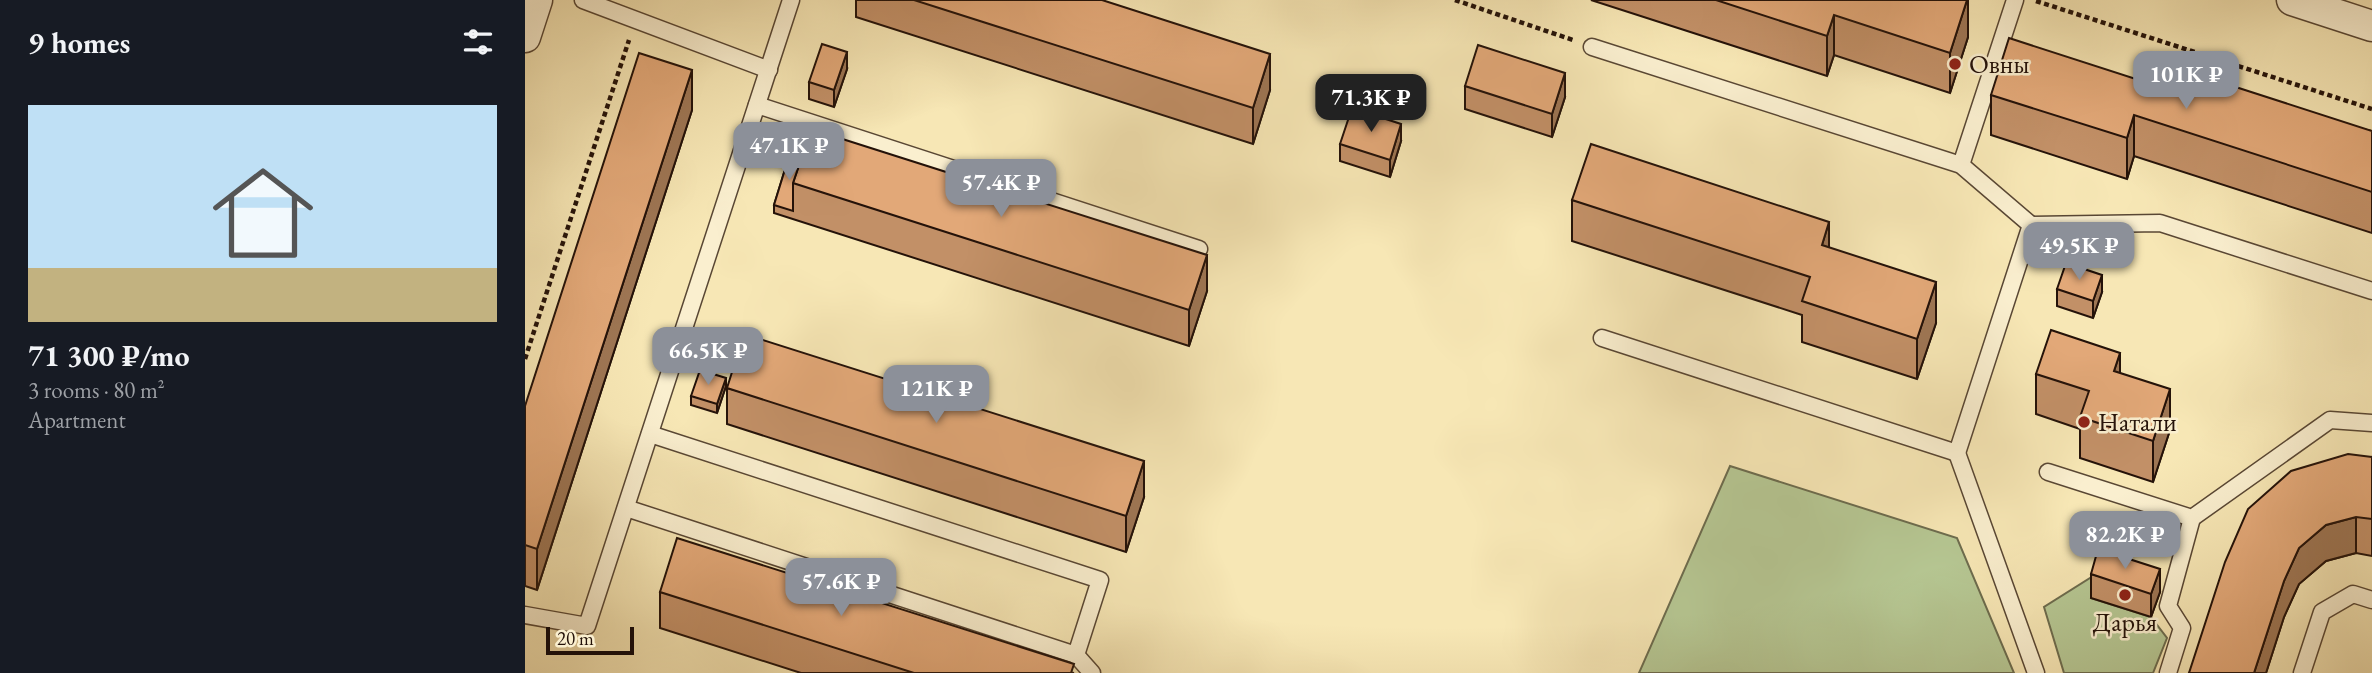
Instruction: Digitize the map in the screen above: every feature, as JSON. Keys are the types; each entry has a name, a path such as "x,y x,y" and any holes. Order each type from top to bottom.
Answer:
{"street":[{"path":"525,37 537,0"},
{"path":"2292,0 2372,26"}],"lane":[{"path":"583,0 769,70"},
{"path":"525,615 587,626 791,0"},
{"path":"1961,165 2015,0"},
{"path":"1592,47 1961,165 2031,225 2160,223 2372,291"},
{"path":"757,106 1199,249"},
{"path":"2031,225 1958,453 2036,673"},
{"path":"1601,338 1958,453"},
{"path":"2168,673 2182,628 2168,606 2192,518 2330,420 2372,423"},
{"path":"650,434 1100,580 1076,655"},
{"path":"2048,472 2192,518"},
{"path":"626,508 1076,655 1092,673"},
{"path":"2302,673 2322,612 2353,594 2372,600"}],"path":[{"path":"1455,0 1592,47"},
{"path":"2031,0 2372,109"},
{"path":"525,359 636,20"}],"green space":[{"path":"1730,466 1957,538 2014,673 1639,673"},
{"path":"2098,573 2091,598 2151,617 2167,638 2153,673 2064,673 2044,607"}],"building":[{"path":"914,0 1102,0 1270,54 1253,108"},
{"path":"1716,0 1967,0 1950,53 1834,15 1827,36"},
{"path":"2009,38 2145,82 2152,60 2372,131 2372,192 2134,115 2127,138 1991,95"},
{"path":"822,44 847,52 834,90 809,82"},
{"path":"1478,45 1565,73 1552,114 1465,86"},
{"path":"639,53 692,70 537,549 525,545 525,406"},
{"path":"1352,108 1401,124 1390,160 1340,144"},
{"path":"811,129 1207,255 1189,310 793,183"},
{"path":"1591,144 1829,222 1822,245 1936,282 1917,339 1802,301 1810,277 1572,200"},
{"path":"791,150 803,154 793,183 793,211 774,205"},
{"path":"2066,263 2102,275 2093,301 2057,289"},
{"path":"2051,330 2120,353 2114,371 2170,389 2153,441 2080,417 2089,391 2036,374"},
{"path":"744,334 1144,461 1126,516 727,388"},
{"path":"700,370 726,378 717,404 691,396"},
{"path":"2348,454 2372,457 2372,519 2356,517 2326,525 2299,548 2284,581 2254,673 2189,673 2225,562 2248,509 2291,471"},
{"path":"677,538 1074,664 1071,673 914,673 660,592"},
{"path":"2098,549 2160,569 2151,594 2091,574"}],"place":[{"name":"Овны","path":"1955,64"},
{"name":"Натали","path":"2084,422"},
{"name":"Дарья","path":"2125,595"}]}
